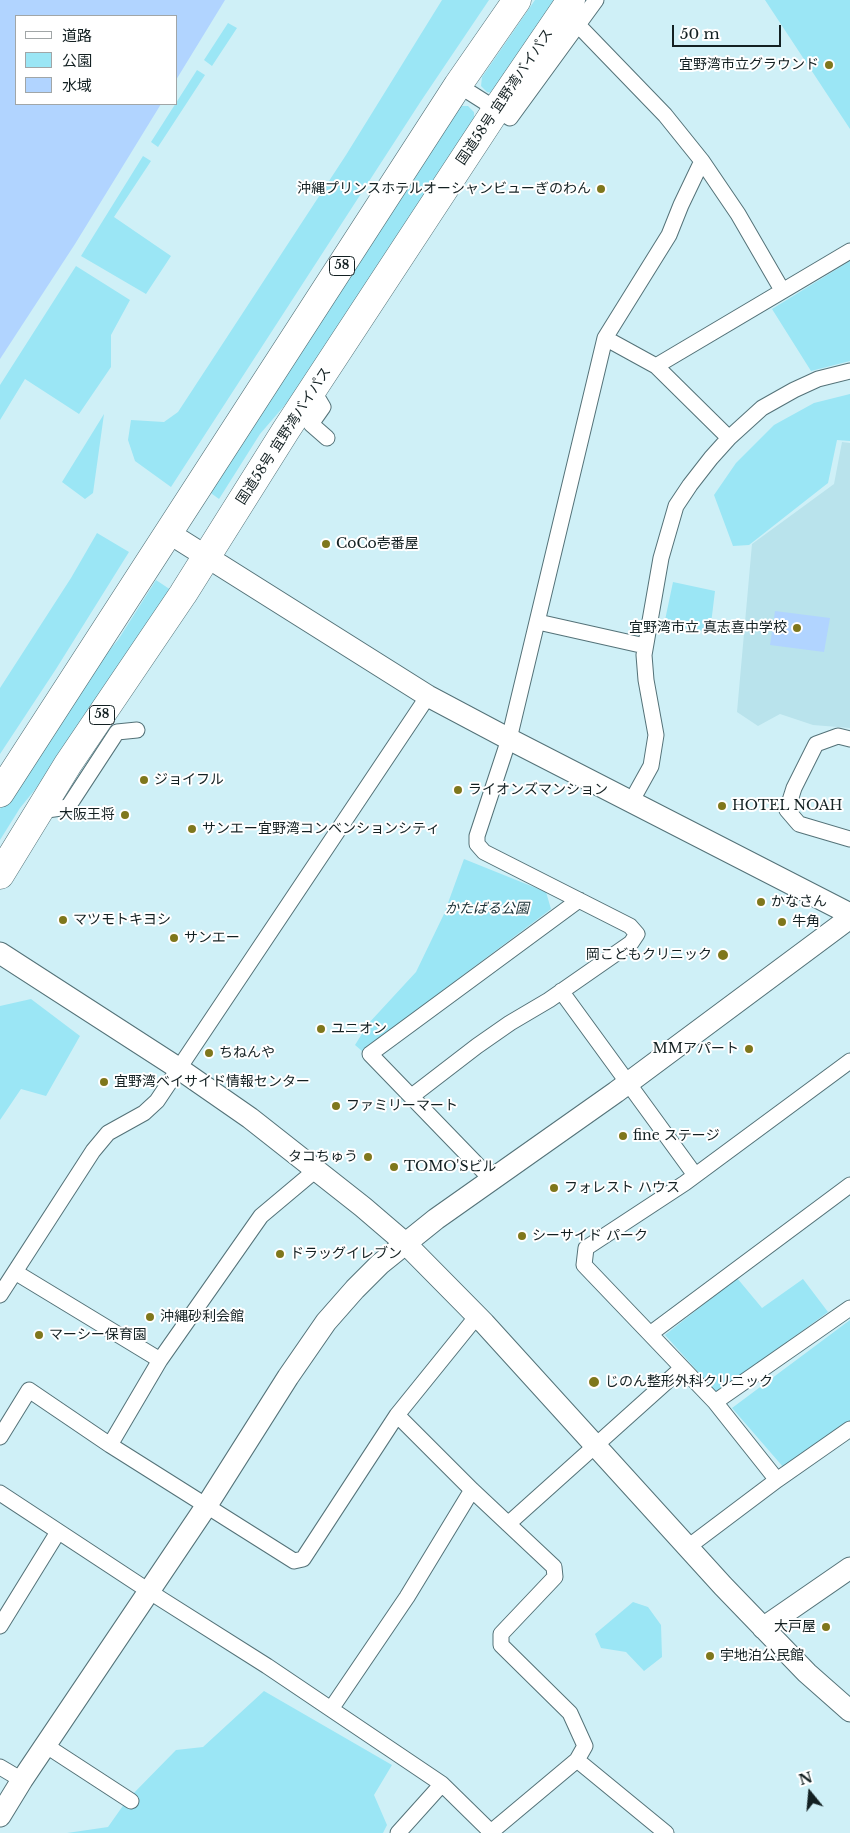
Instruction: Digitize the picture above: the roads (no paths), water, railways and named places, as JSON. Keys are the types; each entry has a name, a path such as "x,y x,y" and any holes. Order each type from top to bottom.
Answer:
{"highway":[{"name":"58","path":"0,793 458,85 517,0"},
{"name":"国道58号 宜野湾バイパス","path":"0,875 68,764 183,594 313,390 496,110 574,12"}],"street":[{"path":"596,0 574,12 665,115 702,161 738,214 782,290"},
{"path":"458,85 496,110"},
{"path":"412,1096 477,1046 631,943 637,934 630,926 484,852 477,844 477,836 508,739 606,338 669,235 702,161"},
{"path":"656,366 850,251"},
{"path":"606,338 656,366 729,438"},
{"path":"631,802 651,766 656,735 646,680 645,646 661,558 676,506 690,485 729,438 762,408 818,379 850,371"},
{"path":"313,390 323,407 311,424 327,438"},
{"path":"169,533 428,696 850,914"},
{"path":"538,622 645,646"},
{"path":"0,1295 93,1151 108,1133 144,1114 158,1102 178,1068 428,696"},
{"path":"40,811 68,807 117,732 137,730"},
{"path":"850,739 838,736 816,744 794,788 787,810 799,824 850,839"},
{"path":"491,1179 370,1054 579,900"},
{"path":"0,1816 45,1745 207,1505 288,1377 326,1322 355,1290 405,1243 491,1179 628,1084 850,918"},
{"path":"0,953 178,1068 250,1118 316,1169 405,1243 477,1316 594,1446 763,1628 807,1674 850,1711"},
{"path":"561,991 695,1175"},
{"path":"777,1480 715,1402 584,1265 586,1248 695,1175 850,1061"},
{"path":"110,1444 160,1360 261,1216 316,1169"},
{"path":"650,1334 850,1185"},
{"path":"15,1272 160,1360"},
{"path":"715,1402 850,1308"},
{"path":"0,1436 28,1390 294,1561 302,1560 397,1415 477,1316"},
{"path":"508,1524 682,1368"},
{"path":"0,1493 331,1709 442,1784 491,1832 577,1760 586,1746 570,1713 501,1645 501,1634 556,1577 554,1567 472,1490 397,1415"},
{"path":"688,1547 777,1480 850,1429"},
{"path":"331,1709 407,1597 472,1490"},
{"path":"0,1626 58,1532"},
{"path":"763,1628 850,1568"},
{"path":"45,1745 131,1801"},
{"path":"577,1760 666,1833"},
{"path":"0,1767 22,1780"},
{"path":"398,1833 442,1784"}],"water":[{"path":"0,0 225,0 178,77 178,15 15,15 15,105 160,105 75,244 0,359"},
{"path":"775,611 830,618 824,652 770,645"}],"place":[{"name":"宜野湾市立グラウンド","path":"829,65"},
{"name":"沖縄プリンスホテルオーシャンビューぎのわん","path":"601,189"},
{"name":"CoCo壱番屋","path":"326,544"},
{"name":"宜野湾市立 真志喜中学校","path":"797,628"},
{"name":"ジョイフル","path":"144,780"},
{"name":"ライオンズマンション","path":"458,790"},
{"name":"HOTEL NOAH","path":"722,806"},
{"name":"大阪王将","path":"125,815"},
{"name":"サンエー宜野湾コンベンションシティ","path":"192,829"},
{"name":"かなさん","path":"761,902"},
{"name":"マツモトキヨシ","path":"63,920"},
{"name":"牛角","path":"782,922"},
{"name":"サンエー","path":"174,938"},
{"name":"岡こどもクリニック","path":"723,955"},
{"name":"ユニオン","path":"321,1029"},
{"name":"MMアパート","path":"749,1049"},
{"name":"ちねんや","path":"209,1053"},
{"name":"宜野湾ベイサイド情報センター","path":"104,1082"},
{"name":"ファミリーマート","path":"336,1106"},
{"name":"fine ステージ","path":"623,1136"},
{"name":"タコちゅう","path":"368,1157"},
{"name":"TOMO'Sビル","path":"394,1167"},
{"name":"フォレスト ハウス","path":"554,1188"},
{"name":"シーサイド パーク","path":"522,1236"},
{"name":"ドラッグイレブン","path":"280,1254"},
{"name":"沖縄砂利会館","path":"150,1317"},
{"name":"マーシー保育園","path":"39,1335"},
{"name":"じのん整形外科クリニック","path":"594,1382"},
{"name":"大戸屋","path":"826,1627"},
{"name":"宇地泊公民館","path":"710,1656"}],"park label":[{"name":"かたばる公園","path":"487,909"}]}
